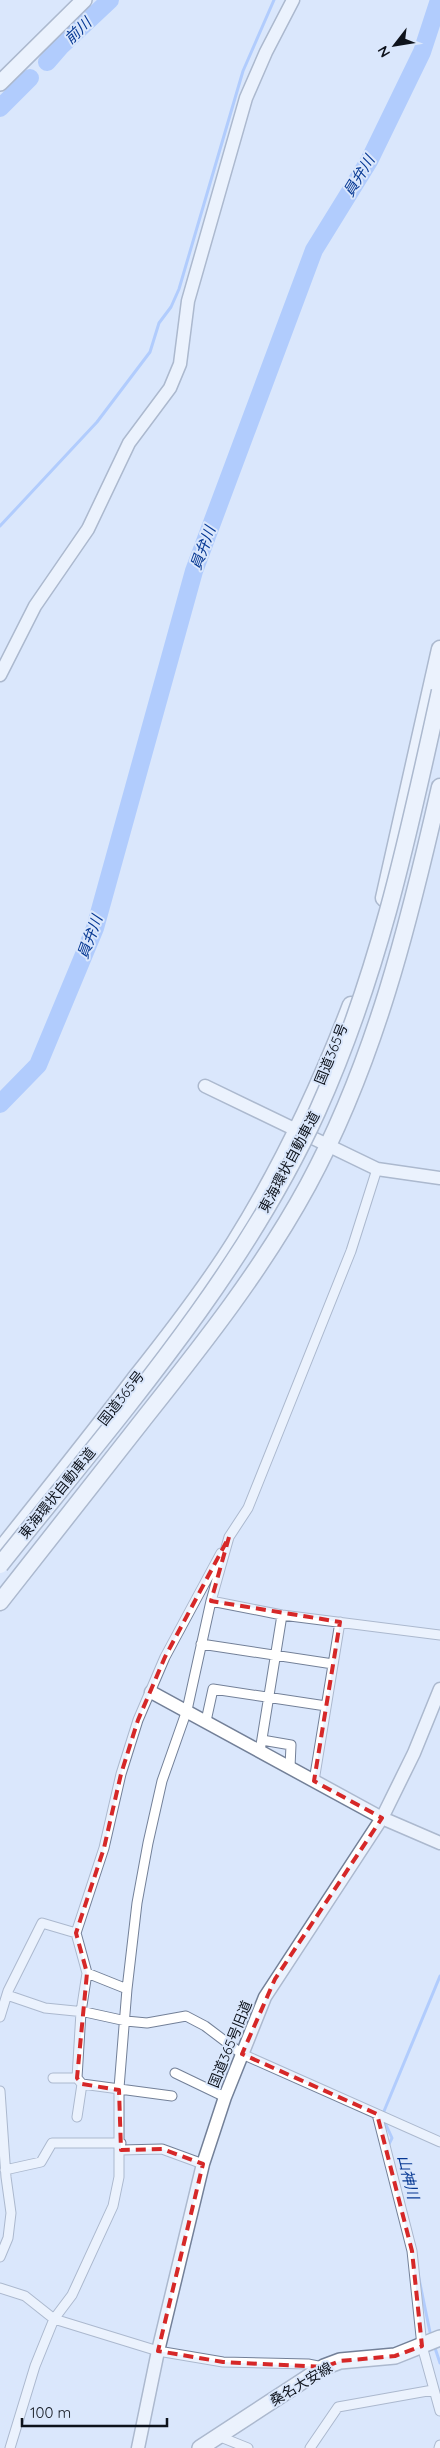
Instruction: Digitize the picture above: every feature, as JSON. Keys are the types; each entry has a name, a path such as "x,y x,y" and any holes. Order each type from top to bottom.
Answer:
{"highway":[{"name":"国道365号","path":"0,1551 203,1290 255,1209 296,1132 333,1051 370,947 383,901 440,649"},
{"name":"東海環状自動車道","path":"0,1566 202,1306 259,1218 316,1114 366,987 389,914 440,691"},
{"path":"0,1602 186,1366 233,1302 308,1185 327,1146 367,1052 417,888 440,787"}],"main road":[{"path":"0,84 84,0"},
{"name":"桑名大安線","path":"200,2448 324,2367 340,2361 395,2356 431,2342"}],"street":[{"path":"0,675 35,606 88,529 129,443 170,388 180,364 188,301 246,98 266,52 293,0"},
{"path":"205,1086 296,1132 377,1169 440,1178"},
{"path":"76,2117 80,2081 81,2012 87,1972 76,1933 104,1848 121,1774 138,1720 165,1657 229,1537 248,1508 348,1259 377,1169"},
{"path":"10,2448 35,2366 54,2319 72,2296 113,2206 120,2178 119,2090 137,1903 156,1806 186,1710 211,1601 229,1537"},
{"path":"211,1601 282,1615 440,1635"},
{"path":"261,1745 282,1615"},
{"path":"314,1781 340,1622"},
{"path":"201,1644 333,1664"},
{"path":"206,1721 212,1689 326,1706"},
{"name":"国道365号旧道","path":"138,2448 158,2351 203,2164 224,2097 264,1998 275,1978 382,1818 414,1753 440,1689"},
{"path":"151,1692 206,1721 261,1745 290,1767 382,1818 440,1843"},
{"path":"261,1745 291,1745 290,1767"},
{"path":"0,2017 6,1995 42,1923 76,1933"},
{"path":"87,1972 128,1989"},
{"path":"6,1995 45,2008 81,2012 126,2021 147,2023 186,2016 205,2026 242,2054 440,2142"},
{"path":"175,2072 224,2097"},
{"path":"53,2078 80,2081 119,2090 172,2096"},
{"path":"0,2091 5,2170 11,2213 8,2238 0,2257"},
{"path":"377,2114 412,2251 431,2342 433,2390 440,2411"},
{"path":"5,2170 41,2162 52,2142 162,2150 203,2164"},
{"path":"0,2288 25,2296 54,2319 158,2351 223,2362 291,2363 324,2367"},
{"path":"310,2448 338,2407 433,2390"},
{"path":"218,2436 248,2448"}],"highlighted area":[{"path":"229,1537 211,1601 340,1622 314,1781 382,1818 275,1979 242,2054 377,2114 412,2251 422,2346 395,2356 340,2361 324,2367 223,2362 158,2351 203,2164 162,2149 121,2150 119,2090 82,2084 77,2078 87,1973 76,1933 104,1848 121,1774 138,1720 165,1657"}],"waterway":[{"name":"前川","path":"47,62 60,47 110,0"},
{"path":"0,526 97,422 150,352 159,323 171,307 179,289 243,71 274,0"},
{"name":"員弁川","path":"0,1104 38,1065 95,928 194,571 314,250 369,161 422,52 439,0"},
{"name":"前川","path":"0,108 30,78"},
{"name":"山神川","path":"389,2144 392,2138 382,2116 440,1976"},
{"name":"山神川","path":"418,2274 431,2337"},
{"name":"山神川","path":"434,2345 440,2363"}]}
